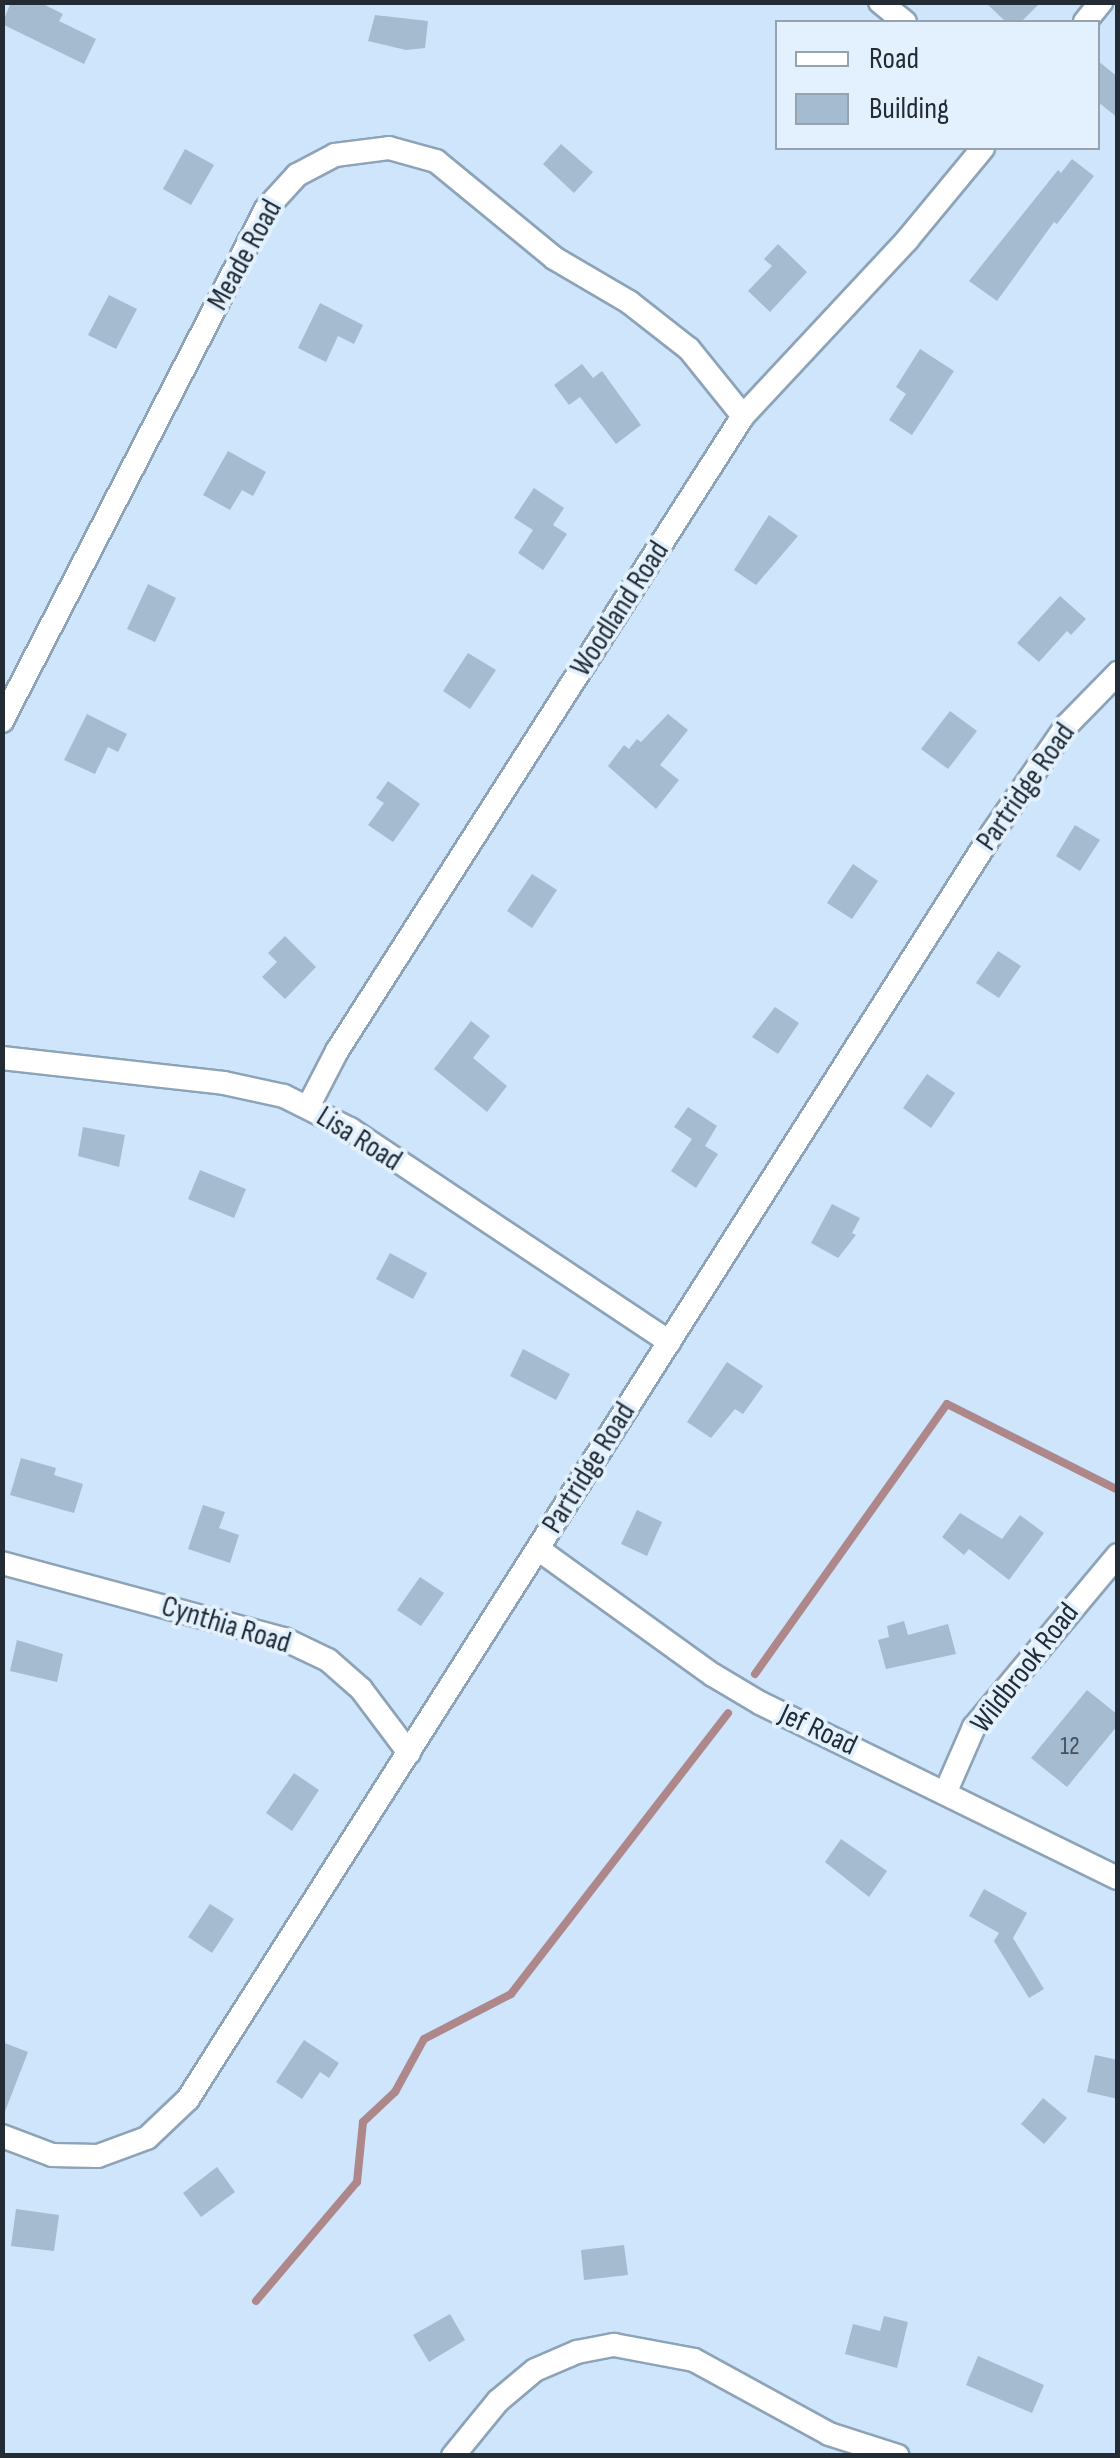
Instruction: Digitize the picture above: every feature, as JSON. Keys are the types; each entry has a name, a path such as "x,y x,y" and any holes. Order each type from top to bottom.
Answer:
{"street":[{"path":"880,2 902,20"},
{"name":"Meade Road","path":"2,721 266,209 297,175 334,155 389,148 436,161 554,258 629,302 689,350 743,416"},
{"name":"Woodland Road","path":"308,1107 337,1052 743,416 906,240 981,150"},
{"name":"Partridge Road","path":"2,2136 36,2151 83,2158 114,2152 163,2127 199,2084 1007,810 1067,725 1118,673"},
{"name":"Lisa Road","path":"2,1058 256,1088 308,1107 350,1129 669,1342"},
{"name":"Jef Road","path":"538,1549 713,1675 760,1703 1118,1878"},
{"name":"Wildbrook Road","path":"946,1791 974,1728 1118,1554"},
{"name":"Cynthia Road","path":"2,1564 284,1639 328,1660 350,1680 409,1752"},
{"path":"453,2456 498,2401 534,2370 577,2352 614,2345 694,2360 829,2434 898,2456"}],"building":[{"path":"11,2 39,2 63,14 59,21 96,39 84,64 2,24"},
{"path":"985,2 1041,2 1023,20 1004,20"},
{"path":"375,15 428,21 425,48 406,50 368,41"},
{"path":"1100,63 1118,77 1118,118 1100,104"},
{"path":"561,144 593,172 574,193 543,164"},
{"path":"185,149 214,165 191,205 163,189"},
{"path":"1072,159 1094,176 1057,224 1054,222 997,301 969,281 1058,170 1061,173"},
{"path":"778,244 807,272 770,312 748,291 772,266 764,259"},
{"path":"109,295 137,309 116,349 88,335"},
{"path":"320,303 363,325 354,344 338,336 326,362 298,348"},
{"path":"920,349 954,371 912,435 889,420 906,394 896,387"},
{"path":"582,364 593,378 602,371 641,425 616,444 580,397 569,405 554,385"},
{"path":"228,451 266,472 253,496 242,490 230,510 203,495"},
{"path":"534,488 564,508 553,525 567,534 543,570 518,553 533,530 514,518"},
{"path":"769,515 798,536 756,585 734,570"},
{"path":"148,584 176,598 155,642 127,629"},
{"path":"1060,596 1086,619 1071,635 1067,631 1039,662 1017,643"},
{"path":"468,653 496,670 470,709 443,691"},
{"path":"950,711 977,731 948,769 921,749"},
{"path":"87,714 127,734 118,752 108,747 95,774 64,760"},
{"path":"668,714 688,730 660,765 679,780 656,809 608,766 624,745 629,749 637,739 641,742"},
{"path":"388,781 420,804 393,842 368,825 384,803 376,798"},
{"path":"1075,825 1100,840 1080,871 1056,856"},
{"path":"853,864 878,881 852,919 827,903"},
{"path":"532,874 557,890 532,928 507,911"},
{"path":"285,936 316,967 285,999 262,977 277,962 268,953"},
{"path":"998,951 1021,966 999,998 976,983"},
{"path":"775,1007 799,1023 778,1054 752,1037"},
{"path":"471,1021 490,1036 473,1058 507,1086 487,1112 434,1069"},
{"path":"927,1074 955,1093 931,1128 903,1108"},
{"path":"688,1107 717,1126 705,1146 718,1154 696,1188 671,1171 692,1139 674,1127"},
{"path":"83,1127 125,1135 119,1167 78,1156"},
{"path":"200,1170 246,1189 234,1218 188,1199"},
{"path":"832,1204 860,1218 852,1233 856,1235 838,1258 811,1243"},
{"path":"390,1253 427,1273 413,1299 376,1279"},
{"path":"523,1349 570,1374 556,1400 510,1376"},
{"path":"727,1362 763,1386 743,1414 735,1409 711,1438 687,1422"},
{"path":"21,1458 56,1468 54,1475 83,1484 74,1513 10,1495"},
{"path":"203,1505 225,1512 219,1528 239,1535 230,1563 188,1549"},
{"path":"637,1510 662,1522 647,1556 621,1544"},
{"path":"960,1513 1002,1539 1020,1515 1044,1533 1009,1580 969,1549 964,1555 942,1537"},
{"path":"420,1577 444,1593 421,1626 397,1610"},
{"path":"904,1621 908,1635 948,1624 956,1654 886,1669 878,1640 889,1637 887,1626"},
{"path":"17,1640 63,1654 57,1682 10,1671"},
{"path":"1087,1690 1118,1715 1118,1725 1067,1787 1031,1758"},
{"path":"294,1773 319,1790 292,1831 266,1813"},
{"path":"841,1839 887,1871 869,1897 825,1862"},
{"path":"984,1889 1027,1913 1013,1938 1044,1989 1029,1998 994,1941 999,1933 969,1916"},
{"path":"210,1904 234,1919 212,1953 188,1937"},
{"path":"304,2040 339,2063 329,2078 320,2072 302,2099 276,2082"},
{"path":"2,2042 28,2052 4,2114 2,2114"},
{"path":"1095,2055 1118,2060 1118,2099 1087,2092"},
{"path":"1043,2098 1067,2118 1044,2144 1021,2124"},
{"path":"217,2167 235,2192 201,2217 183,2193"},
{"path":"16,2209 59,2215 54,2251 11,2246"},
{"path":"624,2245 628,2275 584,2280 581,2250"},
{"path":"450,2314 465,2340 429,2362 413,2335"},
{"path":"884,2316 908,2322 897,2368 845,2354 853,2324 880,2331"},
{"path":"978,2356 1044,2385 1032,2413 966,2385"}],"waterway":[{"path":"755,1674 947,1404 1116,1489"},
{"path":"256,2301 357,2182 363,2122 395,2092 424,2039 511,1994 728,1713"}]}
